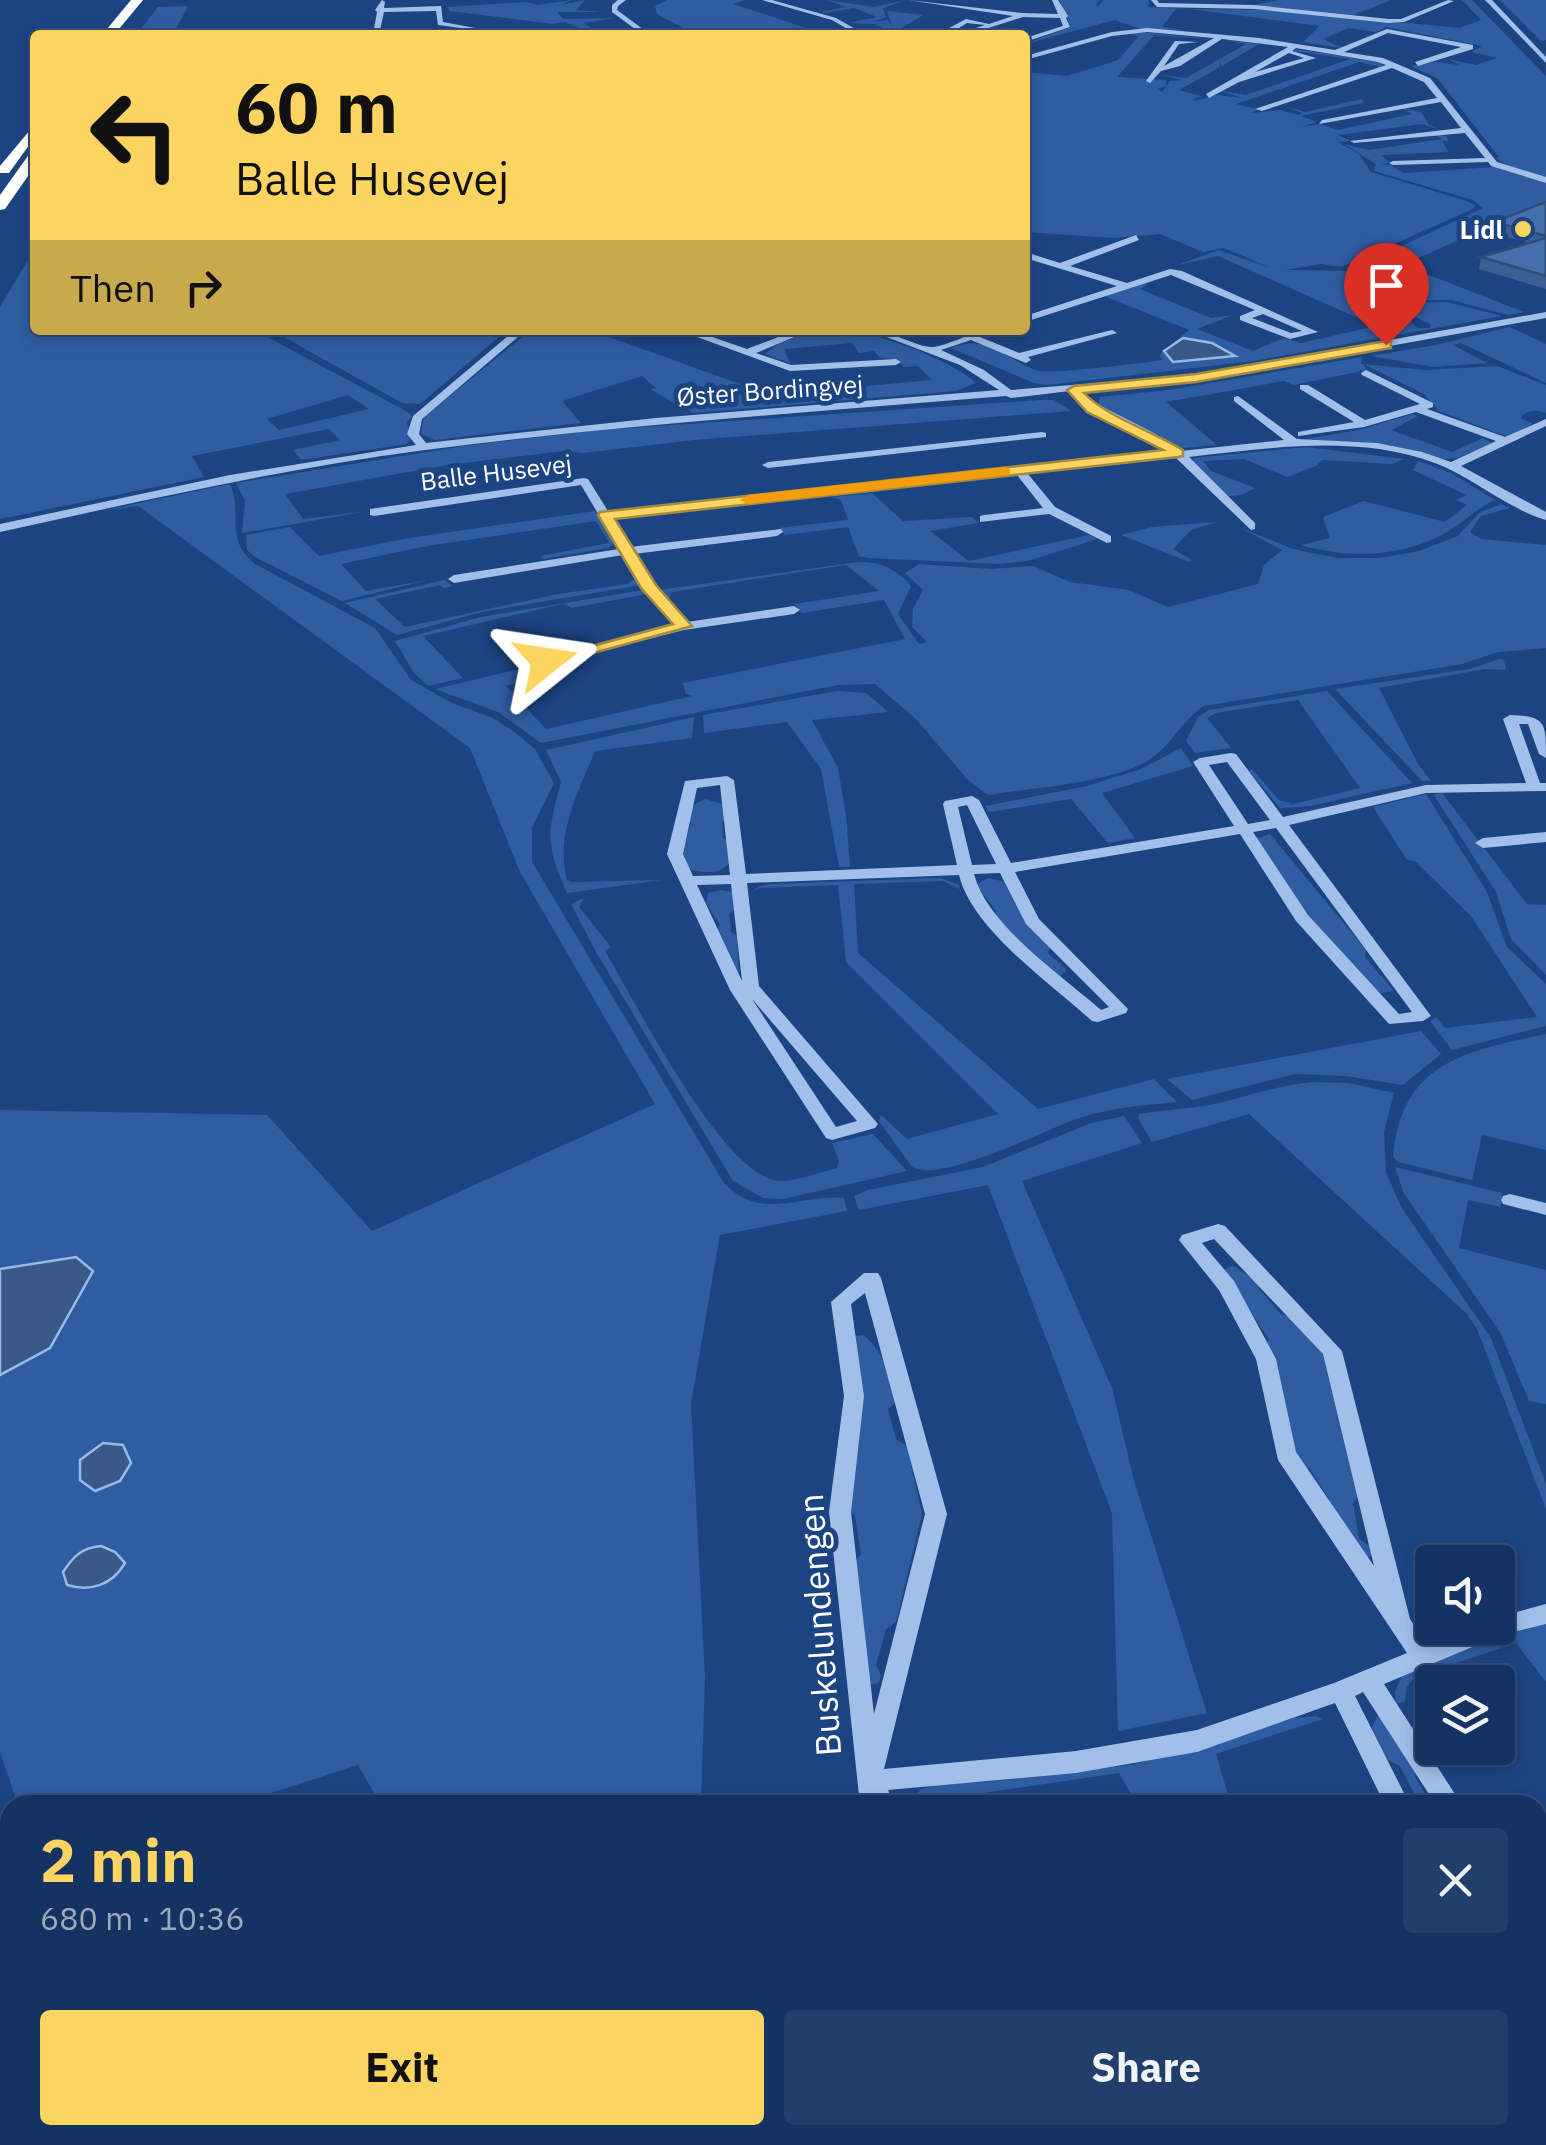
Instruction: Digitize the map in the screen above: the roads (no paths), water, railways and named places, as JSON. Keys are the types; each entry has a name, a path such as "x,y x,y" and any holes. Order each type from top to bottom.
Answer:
{"highway":[{"path":"130,30 154,0"},
{"path":"112,30 134,3"},
{"path":"0,175 30,135"},
{"path":"0,206 30,163"}],"street":[{"path":"376,30 378,10 384,0"},
{"path":"623,0 615,5 614,11 641,30"},
{"path":"765,0 834,19 854,30"},
{"path":"911,0 1022,15 1064,16"},
{"path":"1030,39 1067,28 1056,0"},
{"path":"1154,0 1157,5 1173,7 1254,7 1389,21 1402,21 1451,1"},
{"path":"1488,0 1546,61"},
{"path":"378,10 439,8 440,24 478,30"},
{"path":"977,30 1022,15"},
{"path":"1202,15 1248,17"},
{"path":"966,30 952,28 966,21 1001,24"},
{"path":"1188,33 1195,24"},
{"path":"1338,52 1387,31 1470,46 1418,64"},
{"path":"1030,57 1123,32 1188,33 1296,45 1394,64 1427,80 1489,160 1505,170 1546,180"},
{"path":"1259,40 1271,32"},
{"path":"1161,68 1222,36"},
{"path":"1150,80 1177,42 1212,44"},
{"path":"1209,96 1296,45"},
{"path":"1237,80 1312,58 1282,52"},
{"path":"1279,104 1394,64"},
{"path":"1376,72 1390,78"},
{"path":"1259,109 1370,85"},
{"path":"1322,122 1444,98"},
{"path":"1354,142 1468,130"},
{"path":"1393,163 1489,160"},
{"path":"1060,266 1136,238"},
{"path":"1094,239 1116,246"},
{"path":"1030,257 1124,286"},
{"path":"1030,317 1162,272 1179,273 1313,332 1290,336 1243,318 1263,310"},
{"name":"Øster Bordingvej","path":"0,528 230,478 423,447 656,420 1196,378 1546,315"},
{"path":"1020,356 1112,333"},
{"path":"423,447 413,434 413,423 515,335"},
{"path":"696,335 777,365 806,369 872,358 896,362"},
{"path":"746,354 794,335"},
{"path":"888,335 991,376 1010,395"},
{"path":"932,350 978,335"},
{"path":"972,337 1034,364"},
{"path":"605,515 1290,440 1429,405 1366,374"},
{"path":"1304,387 1364,424"},
{"path":"1074,390 1092,409 1145,432 1178,453 1246,522 1221,518"},
{"path":"1238,399 1290,440 1376,448 1451,466 1546,516"},
{"path":"1420,410 1506,441"},
{"path":"1527,416 1546,422"},
{"path":"1451,466 1546,422"},
{"path":"767,464 1042,436"},
{"path":"911,449 935,480"},
{"path":"1019,470 1052,510 1107,539"},
{"name":"Balle Husevej","path":"374,512 584,481 649,588 684,626"},
{"path":"984,519 1052,510"},
{"path":"454,579 627,550 777,533"},
{"path":"546,661 684,626 794,611"},
{"path":"690,881 1009,868 1279,823 1426,789 1542,788 1510,719 1533,720 1546,754"},
{"path":"1231,757 1423,1016 1395,1020 1302,918 1244,829 1200,762 1231,757"},
{"path":"727,780 751,987 869,1124 832,1134 738,990 690,881 676,854 690,784 727,780"},
{"path":"972,800 1032,921 1120,1009 1098,1017 989,920 970,892 965,872 950,804 972,800"},
{"path":"1483,843 1546,837"},
{"path":"1510,1200 1546,1209"},
{"path":"1398,1618 1332,1351 1218,1230 1189,1240 1227,1286 1266,1359 1286,1454 1422,1656"},
{"name":"Buskelundengen","path":"871,1278 936,1514 871,1793 840,1512 854,1396 840,1302 871,1278"},
{"name":"Buskelundengen","path":"1515,1622 1546,1614"},
{"name":"Buskelundengen","path":"871,1793 1197,1740 1341,1691 1450,1645"},
{"path":"1368,1680 1443,1795"},
{"path":"1341,1691 1393,1795"}],"place":[{"name":"Lidl","path":"1523,229"}]}
